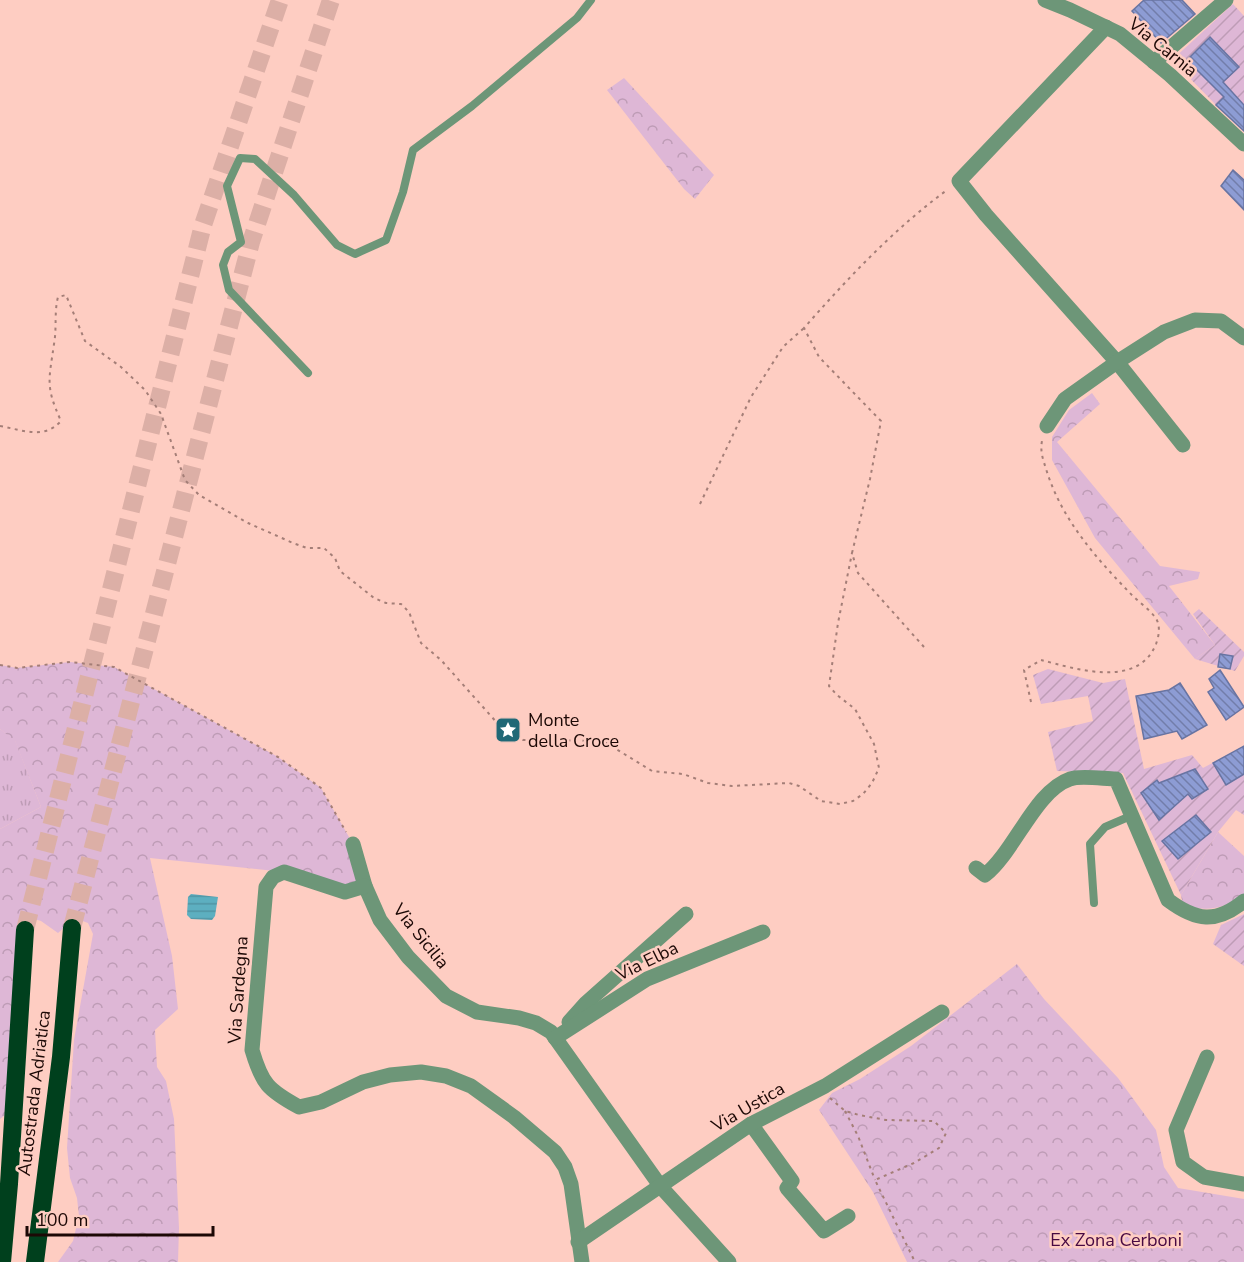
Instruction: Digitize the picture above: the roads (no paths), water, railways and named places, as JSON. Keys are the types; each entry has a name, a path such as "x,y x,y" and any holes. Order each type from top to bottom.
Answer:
{"highway":[{"name":"Autostrada Adriatica","path":"34,1262 61,1057 72,928"},
{"name":"Autostrada Adriatica","path":"2,1262 25,930"}],"street":[{"name":"Via Carnia","path":"1045,0 1120,34 1244,144"},
{"path":"1154,62 1226,0"},
{"path":"1106,27 959,181 986,215 1117,362 1183,445"},
{"path":"1047,426 1065,399 1164,332 1195,320 1221,321 1244,338"},
{"path":"976,868 985,876 998,865 1048,792 1071,778 1116,779 1168,900 1184,912 1207,918 1234,909 1244,901"},
{"name":"Via Sicilia","path":"353,844 365,886 380,921 408,957 446,996 477,1012 519,1018 536,1023 551,1032 661,1187 729,1262"},
{"name":"Via Sardegna","path":"365,886 345,892 284,872 273,876 266,887 252,1050 259,1075 275,1094 299,1107 321,1102 363,1082 390,1075 421,1072 446,1076 471,1086 514,1117 555,1152 565,1167 571,1184 582,1262"},
{"path":"555,1038 586,1003 686,914"},
{"name":"Via Elba","path":"555,1038 647,979 763,932"},
{"name":"Via Ustica","path":"578,1242 751,1124 825,1086 942,1012"},
{"path":"1207,1057 1176,1130 1183,1162 1204,1177 1244,1184"},
{"path":"751,1124 792,1182 787,1188 824,1231 848,1216"}],"lane":[{"path":"308,373 229,290 223,265 228,252 241,242 227,186 240,158 255,159 294,195 337,245 355,254 386,240 403,192 413,150 472,106 577,18 591,0"},
{"path":"1094,903 1090,844 1105,827 1133,815"}],"water":[{"path":"191,894 218,897 215,916 212,920 191,919 187,915 188,897"}],"tunnel":[{"path":"25,930 203,225 280,0"},
{"path":"72,928 251,242 331,0"}],"place":[{"name":"Monte della Croce","path":"508,730"}],"park label":[{"name":"Ex Zona Cerboni","path":"1116,1240"}]}
